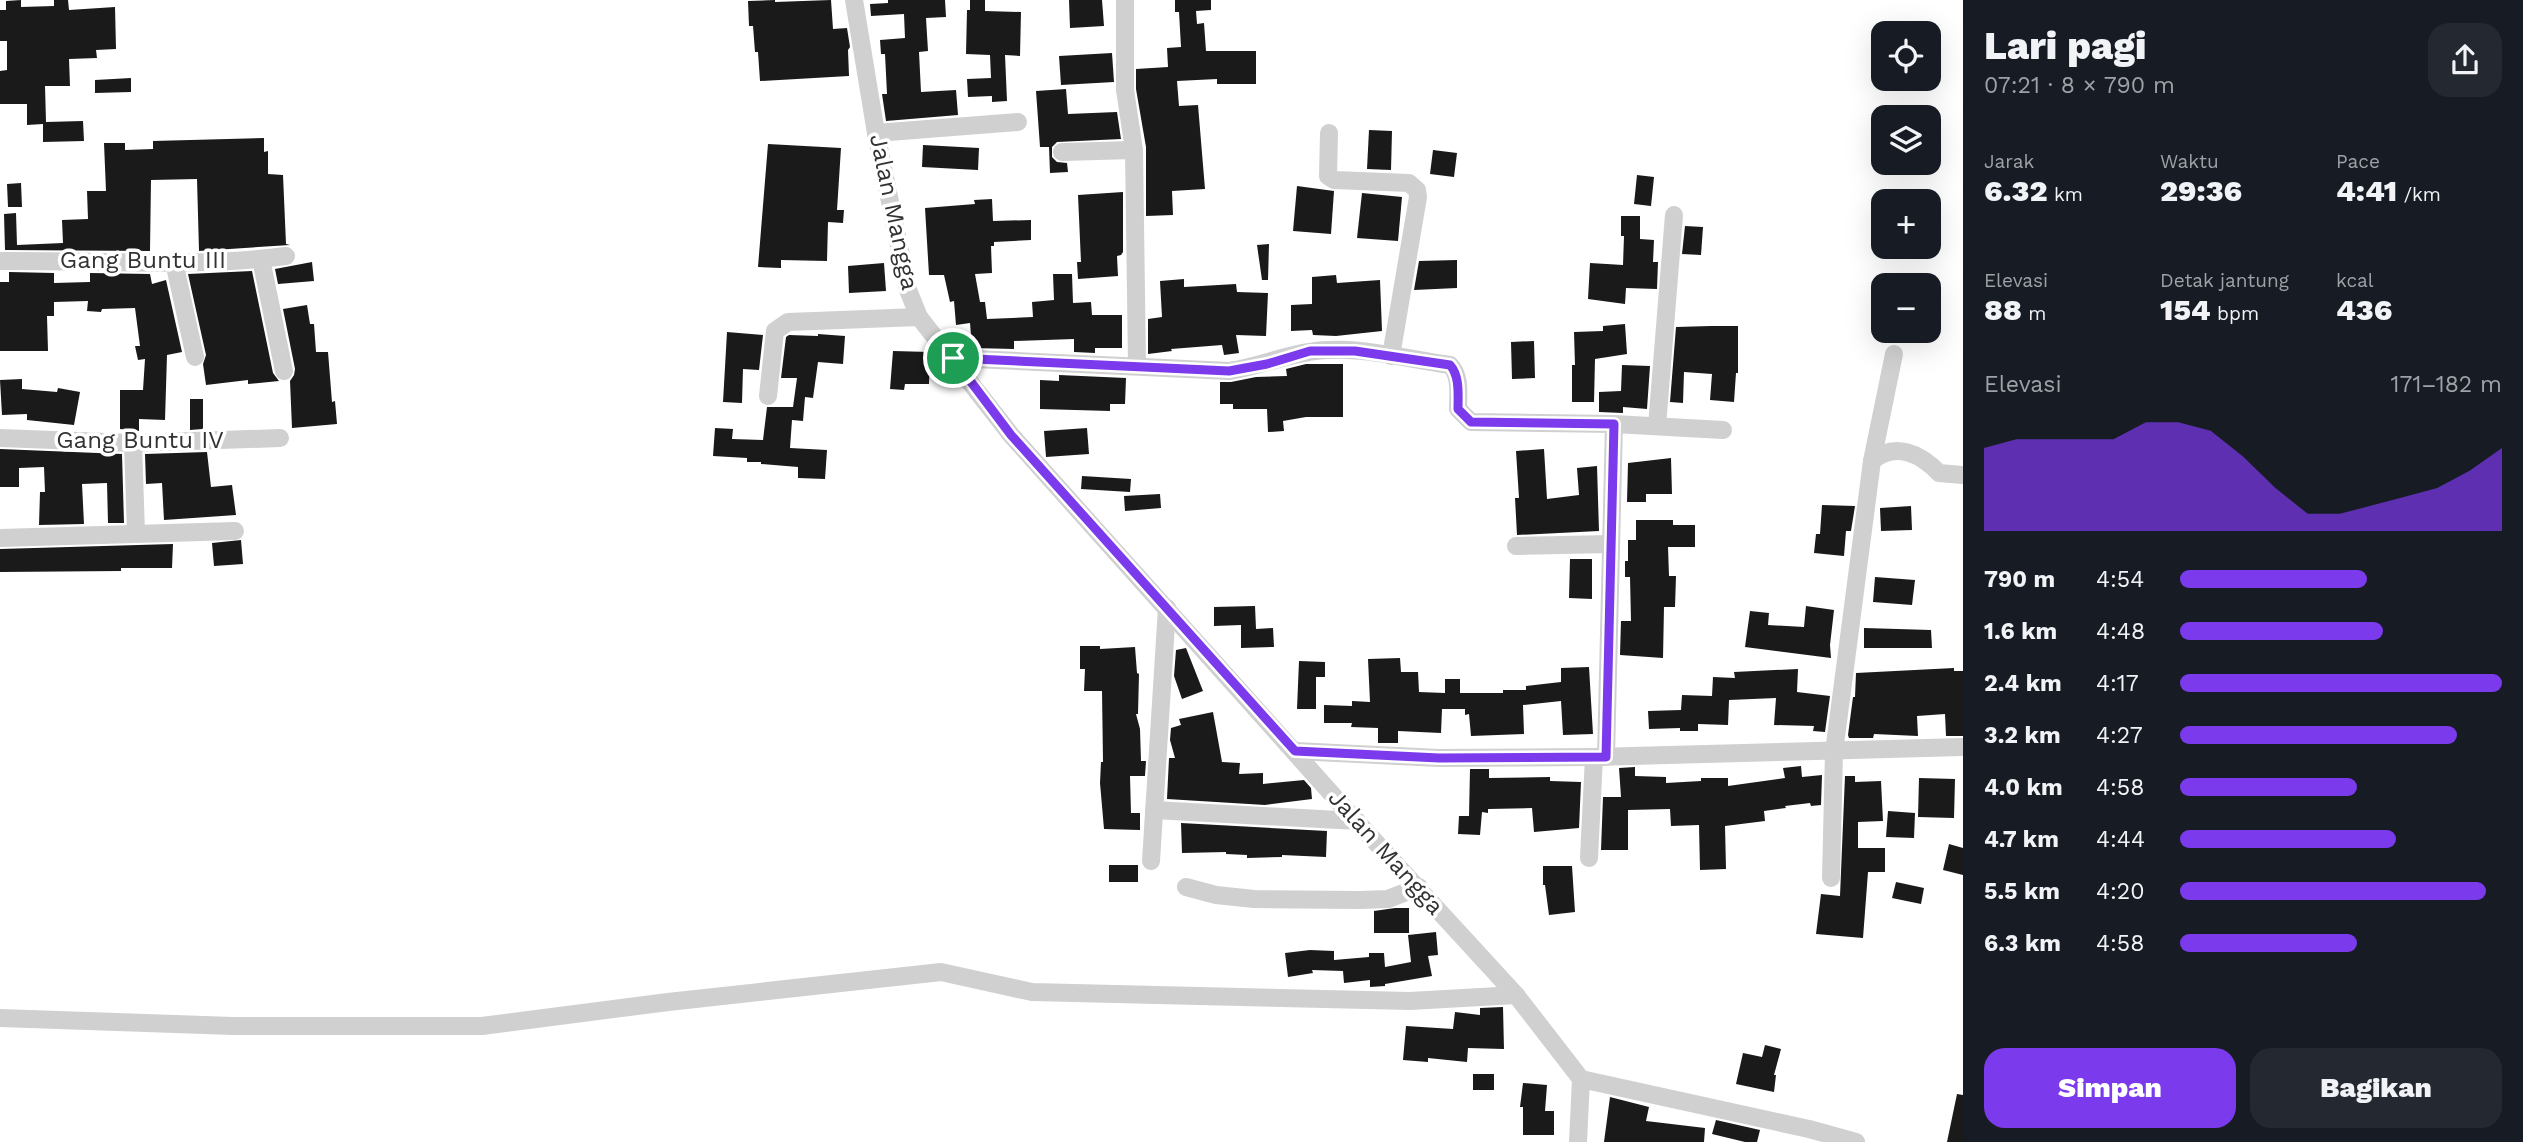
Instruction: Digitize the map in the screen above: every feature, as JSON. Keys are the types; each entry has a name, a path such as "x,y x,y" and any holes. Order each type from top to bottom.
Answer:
{"street":[{"name":"Jalan Mangga","path":"854,0 876,132 908,290 919,317 1011,435 1516,995 1581,1079"},
{"path":"1125,0 1125,90 1134,150 1137,366"},
{"path":"876,132 1018,122"},
{"path":"1329,133 1328,176 1334,180 1409,183 1417,190 1391,356"},
{"path":"1062,152 1134,150"},
{"path":"1657,426 1674,215"},
{"name":"Gang Buntu III","path":"0,261 174,262 286,256"},
{"path":"261,259 284,371"},
{"path":"174,262 195,357"},
{"path":"768,396 775,331 788,322 919,317"},
{"path":"953,358 1229,371 1267,364 1310,351 1355,351 1450,365 1457,377 1458,409 1471,422 1614,424 1723,430"},
{"path":"1831,877 1834,752 1872,461 1894,354"},
{"path":"1589,858 1600,757 1614,424"},
{"name":"Gang Buntu IV","path":"0,438 133,443 280,438"},
{"path":"133,443 136,533"},
{"path":"1872,461 1879,455 1906,451 1925,460 1939,473 1963,475"},
{"path":"0,538 234,531"},
{"path":"1516,546 1611,544"},
{"path":"1151,861 1167,608"},
{"path":"1295,751 1439,758 1600,757 1963,747"},
{"path":"1154,810 1357,821"},
{"path":"1186,887 1216,895 1254,899 1360,900 1388,899 1419,887"},
{"path":"0,1018 233,1026 482,1026 668,1002 941,972 1032,992 1410,1001 1516,995"},
{"path":"1578,1142 1581,1079 1810,1129 1856,1142"}],"building":[{"path":"21,0 21,7 54,6 54,0 68,0 69,10 115,7 116,49 96,50 97,58 69,59 70,86 45,86 46,122 83,121 84,141 43,142 43,124 27,125 27,104 0,104 0,71 7,70 7,41 0,41 0,10 6,10 6,1"},
{"path":"831,0 833,29 847,28 850,47 849,76 760,81 753,26 749,26 748,1"},
{"path":"888,0 945,0 946,17 926,18 928,51 919,52 921,92 956,90 958,115 886,121 882,94 887,94 885,54 881,54 880,40 905,38 904,14 871,16 870,4 888,3"},
{"path":"970,0 985,0 985,11 1021,12 1020,56 1005,55 1007,101 992,102 992,96 968,97 967,79 991,78 990,55 966,54 967,10 970,10"},
{"path":"1069,0 1102,0 1104,26 1070,28"},
{"path":"1175,0 1211,0 1211,10 1196,11 1197,24 1204,23 1206,51 1256,51 1256,84 1217,84 1217,79 1177,81 1179,106 1198,105 1205,189 1172,191 1173,215 1146,216 1146,147 1136,89 1136,69 1168,67 1167,48 1181,47 1179,12 1175,12"},
{"path":"1112,53 1114,82 1061,85 1059,56"},
{"path":"131,78 131,92 95,93 95,80"},
{"path":"1066,89 1068,114 1117,112 1121,139 1057,142 1052,147 1052,157 1057,162 1067,163 1068,172 1050,173 1049,147 1040,147 1036,91"},
{"path":"1369,130 1392,131 1391,170 1367,169"},
{"path":"264,138 264,152 268,151 268,174 283,175 286,244 290,245 199,251 197,179 151,180 150,251 5,250 4,214 16,213 17,245 63,243 62,220 88,219 87,191 106,191 104,143 125,143 125,150 153,149 153,141"},
{"path":"768,144 841,148 837,210 844,210 843,223 828,222 827,261 781,260 781,268 758,267"},
{"path":"923,145 979,148 978,170 922,167"},
{"path":"1433,150 1457,153 1454,177 1430,174"},
{"path":"1637,175 1654,177 1651,206 1634,204"},
{"path":"21,183 22,207 8,207 7,184"},
{"path":"1297,186 1334,191 1331,234 1293,231"},
{"path":"1123,192 1123,252 1117,256 1118,276 1078,279 1077,262 1081,262 1078,195"},
{"path":"1362,193 1402,197 1398,241 1357,238"},
{"path":"992,199 993,221 1031,220 1031,240 994,242 994,246 991,246 992,273 975,274 980,302 985,302 987,319 1033,317 1032,302 1054,300 1053,274 1072,274 1073,303 1091,302 1092,315 1122,315 1122,348 1095,348 1095,353 1074,352 1074,339 1014,341 1014,349 972,348 970,323 956,325 954,301 950,302 944,275 929,275 925,208 975,204 974,200"},
{"path":"1621,216 1640,216 1640,239 1654,240 1653,262 1658,262 1657,289 1626,288 1625,304 1588,299 1590,263 1623,265 1624,236 1621,236"},
{"path":"1685,226 1703,227 1701,255 1682,254"},
{"path":"1269,244 1268,280 1262,280 1257,245"},
{"path":"1457,260 1457,288 1414,290 1419,261"},
{"path":"312,262 314,281 278,284 275,269"},
{"path":"884,263 886,291 849,293 848,266"},
{"path":"252,271 273,373 279,381 248,384 248,380 206,385 203,364 206,355 188,274"},
{"path":"9,272 54,273 54,283 90,282 90,273 150,274 152,284 166,280 182,352 167,355 165,420 139,419 139,431 120,429 120,390 143,390 145,359 138,360 135,346 140,346 135,308 87,311 88,301 54,302 54,316 47,316 48,351 0,351 0,282 9,282"},
{"path":"1336,275 1337,283 1380,280 1382,331 1336,336 1313,335 1312,330 1291,331 1291,305 1312,304 1312,277"},
{"path":"1184,279 1184,287 1236,284 1237,292 1268,293 1266,336 1236,335 1239,353 1224,355 1222,345 1171,349 1172,351 1148,354 1148,319 1162,317 1160,281"},
{"path":"307,305 310,324 314,324 316,352 328,352 332,402 335,401 337,424 292,428 290,381 295,369 283,309"},
{"path":"1625,324 1627,354 1595,359 1594,402 1572,402 1574,332 1603,331 1603,326"},
{"path":"1738,326 1738,373 1734,402 1710,400 1712,374 1684,372 1683,403 1670,402 1676,327"},
{"path":"727,332 763,335 759,370 743,369 742,403 723,402"},
{"path":"818,334 845,336 843,364 818,362 813,398 805,397 803,421 792,420 790,448 827,450 825,479 798,478 798,467 747,462 747,458 713,456 715,428 733,429 732,439 763,440 767,407 793,407 797,378 781,378 786,337"},
{"path":"1534,341 1535,378 1512,379 1511,342"},
{"path":"893,351 930,352 929,384 905,384 904,390 890,389"},
{"path":"1306,364 1343,364 1343,417 1306,417 1283,421 1284,431 1268,432 1267,409 1233,409 1233,404 1220,404 1220,382 1287,376 1286,369"},
{"path":"1622,365 1650,366 1647,409 1623,407 1623,413 1599,412 1599,392 1621,391"},
{"path":"1059,375 1126,378 1125,404 1110,404 1110,411 1040,409 1040,380 1059,381"},
{"path":"22,379 22,389 57,392 58,388 80,392 74,425 27,420 27,414 2,415 0,380"},
{"path":"190,399 203,399 203,429 190,430"},
{"path":"1087,428 1089,454 1046,457 1044,431"},
{"path":"0,449 122,454 124,523 108,523 107,483 82,484 84,524 39,525 40,492 45,492 44,467 19,468 19,487 0,487"},
{"path":"1544,449 1547,499 1579,495 1577,468 1597,466 1599,531 1517,535 1515,498 1519,498 1516,451"},
{"path":"207,452 211,487 232,485 236,515 164,520 162,483 146,484 145,454"},
{"path":"1671,458 1672,494 1646,494 1646,502 1627,502 1628,463"},
{"path":"1082,476 1131,479 1130,492 1081,489"},
{"path":"1160,494 1161,508 1125,511 1124,496"},
{"path":"1822,505 1855,506 1851,531 1846,531 1844,556 1814,553 1816,534 1820,534"},
{"path":"1911,506 1912,530 1881,531 1880,508"},
{"path":"1636,520 1673,520 1673,525 1695,525 1695,547 1668,547 1669,576 1676,576 1675,607 1664,607 1663,658 1620,655 1621,621 1631,621 1630,577 1625,577 1625,561 1628,561 1628,540 1636,540"},
{"path":"241,540 243,564 214,566 212,543"},
{"path":"173,544 172,568 0,572 0,549"},
{"path":"1570,559 1592,559 1592,599 1569,598"},
{"path":"1875,577 1915,580 1912,605 1873,602"},
{"path":"1255,606 1256,629 1273,628 1274,647 1241,648 1241,625 1214,626 1214,607"},
{"path":"1806,606 1834,610 1831,658 1745,647 1750,611 1769,613 1768,625 1804,627"},
{"path":"1864,628 1931,630 1932,648 1864,648"},
{"path":"1080,646 1100,646 1100,649 1135,647 1139,674 1136,714 1140,729 1141,761 1146,761 1145,776 1130,776 1131,813 1140,813 1140,830 1104,829 1100,783 1103,762 1102,691 1084,691 1085,669 1080,669"},
{"path":"1186,648 1203,691 1182,699 1174,676 1176,650"},
{"path":"1400,658 1401,672 1418,672 1419,692 1445,693 1445,679 1460,679 1460,693 1526,690 1526,686 1561,682 1561,668 1589,667 1593,734 1563,735 1561,701 1523,705 1524,734 1471,736 1469,714 1465,715 1465,709 1442,709 1441,733 1398,731 1398,743 1378,743 1378,728 1351,727 1352,723 1324,723 1324,705 1352,706 1352,701 1370,702 1368,659"},
{"path":"1299,661 1325,662 1325,677 1316,677 1316,709 1297,709"},
{"path":"1954,668 1954,671 1963,671 1963,736 1946,736 1945,714 1917,716 1918,736 1874,734 1873,738 1849,738 1856,673"},
{"path":"1798,669 1797,692 1830,696 1825,732 1813,731 1814,726 1774,725 1776,698 1729,700 1728,725 1698,724 1698,731 1680,731 1680,728 1649,729 1648,711 1681,710 1682,695 1712,696 1713,677 1735,678 1734,672"},
{"path":"1213,712 1222,762 1240,763 1239,774 1263,773 1263,784 1304,780 1311,788 1312,799 1265,805 1167,799 1169,758 1175,758 1170,740 1171,728 1181,725 1179,719"},
{"path":"1801,766 1802,777 1822,775 1821,805 1811,806 1810,803 1785,806 1786,808 1764,811 1765,821 1725,826 1726,869 1700,870 1699,825 1671,826 1670,809 1628,810 1628,850 1601,850 1603,797 1621,797 1619,768 1635,767 1635,776 1666,777 1666,783 1701,781 1701,778 1728,778 1728,786 1785,778 1783,768"},
{"path":"1470,769 1489,769 1489,778 1550,777 1550,781 1581,782 1579,828 1534,832 1532,808 1488,809 1488,813 1482,812 1480,835 1458,834 1459,816 1469,816"},
{"path":"1845,776 1855,776 1855,782 1881,781 1883,821 1858,822 1858,848 1885,848 1885,872 1868,872 1863,938 1816,934 1821,894 1840,896"},
{"path":"1919,778 1955,779 1954,818 1918,817"},
{"path":"1888,811 1915,813 1914,838 1886,837"},
{"path":"1181,823 1327,831 1326,857 1282,855 1247,858 1247,855 1226,852 1182,853"},
{"path":"1949,844 1963,848 1963,875 1943,870"},
{"path":"1109,865 1138,865 1138,882 1109,882"},
{"path":"1543,866 1572,866 1575,912 1549,915 1543,885"},
{"path":"1896,882 1924,888 1921,904 1892,898"},
{"path":"1409,908 1409,933 1374,933 1374,911"},
{"path":"1436,932 1438,955 1428,956 1432,976 1370,987 1370,980 1344,983 1343,971 1312,970 1313,973 1288,977 1285,953 1334,951 1334,960 1384,953 1385,967 1411,962 1408,935"},
{"path":"1503,1007 1504,1049 1468,1048 1467,1062 1428,1058 1428,1062 1403,1060 1406,1026 1453,1029 1455,1012 1480,1015 1480,1008"},
{"path":"1765,1045 1781,1049 1774,1075 1774,1092 1736,1084 1743,1053 1762,1057"},
{"path":"1473,1074 1494,1074 1494,1090 1473,1090"},
{"path":"1523,1083 1547,1085 1545,1111 1554,1111 1554,1135 1523,1135 1523,1107 1520,1107"},
{"path":"1957,1094 1963,1095 1963,1142 1947,1142"},
{"path":"1610,1097 1649,1107 1646,1121 1705,1128 1704,1142 1604,1142"},
{"path":"1716,1120 1760,1130 1757,1142 1745,1142 1712,1134"}],"route":[{"path":"1310,351 1355,351 1450,365 1457,377 1458,409 1471,422 1614,424 1606,757 1439,758 1295,751 1011,435 953,358 1229,371 1267,364 1310,351"}]}
